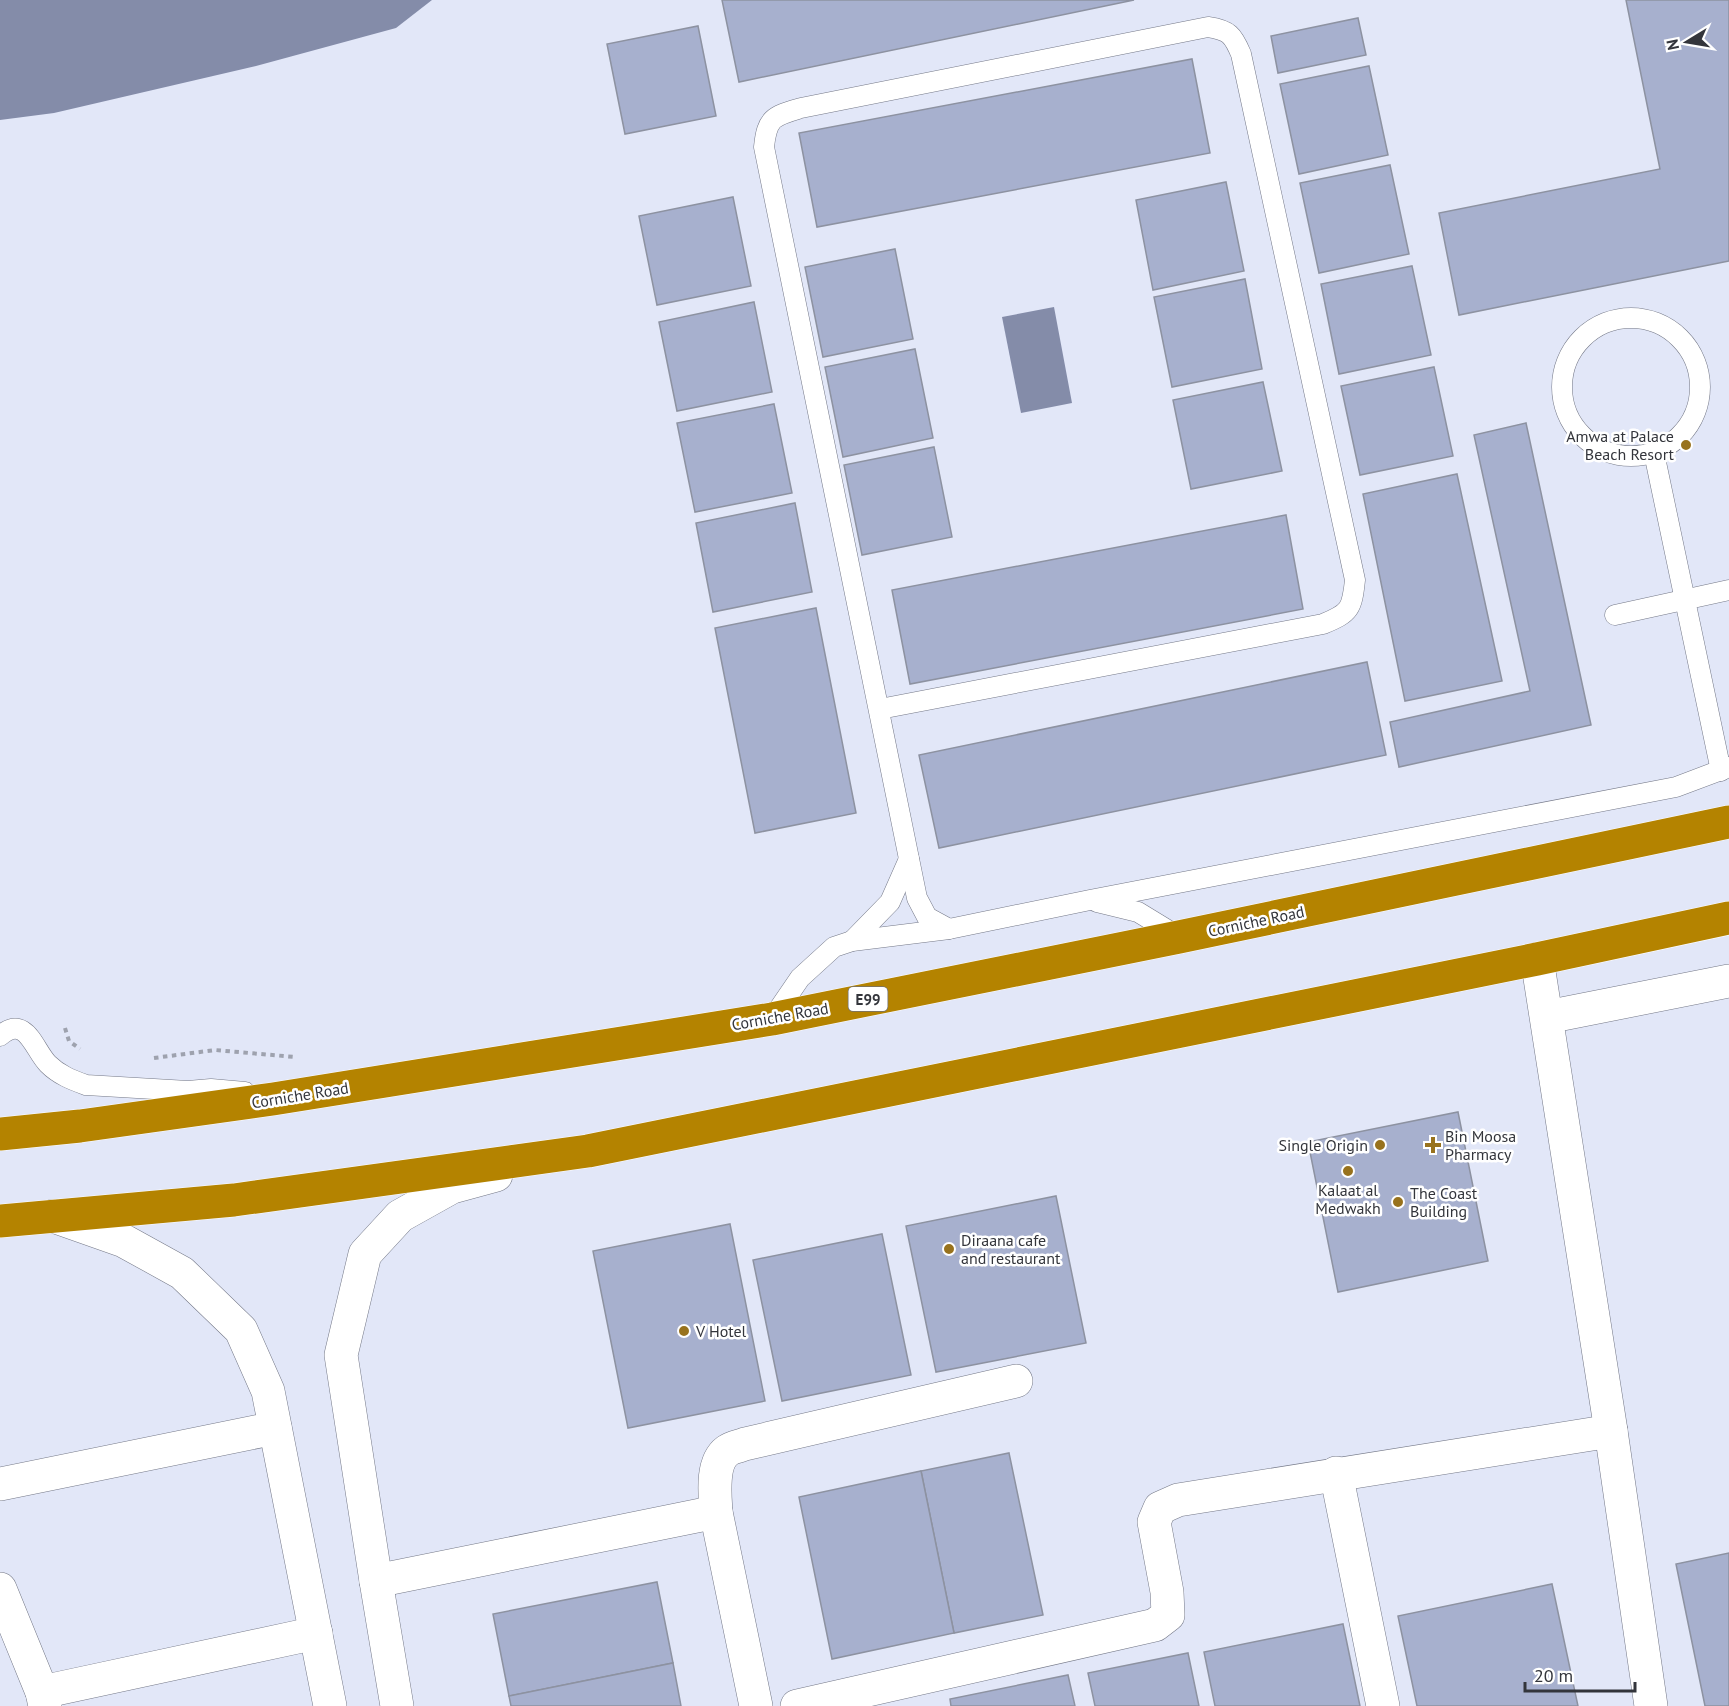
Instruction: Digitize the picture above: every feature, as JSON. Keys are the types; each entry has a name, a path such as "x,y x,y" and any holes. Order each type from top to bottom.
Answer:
{"highway":[{"name":"Corniche Road","path":"0,1134 80,1126 273,1099 772,1019 1729,822"},
{"path":"0,1221 234,1200 588,1150 1537,959 1729,918"}],"street":[{"path":"1537,959 1611,1431 1651,1706"},
{"path":"1547,1017 1729,981"},
{"path":"397,1706 342,1355 365,1254 400,1216 452,1186 588,1150"},
{"path":"53,1216 124,1241 182,1273 241,1330 268,1390 330,1706"},
{"path":"756,1706 716,1512 714,1483 717,1469 726,1451 746,1444 1016,1381"},
{"path":"0,1484 275,1428"},
{"path":"797,1706 1155,1625 1168,1615 1167,1592 1154,1522 1160,1508 1178,1500 1611,1431"},
{"path":"1336,1473 1383,1706"},
{"path":"376,1581 716,1512"},
{"path":"0,1589 44,1699 316,1633"}],"lane":[{"path":"879,709 1323,624 1343,616 1353,601 1355,580 1241,54 1235,40 1224,30 1208,27 801,108 777,115 766,129 764,147 917,898 927,916 949,929"},
{"path":"1618,318 1640,318 1662,324 1681,339 1694,357 1700,380 1699,403 1690,424 1674,442 1654,453 1632,456 1610,453 1590,442 1574,426 1564,405 1562,382 1567,360 1579,341 1596,326 1618,318"},
{"path":"772,1019 800,978 834,947 852,941 949,929 1664,789 1725,769 1685,601 1654,453"},
{"path":"1615,615 1729,590"},
{"path":"852,941 890,902 909,859"},
{"path":"1090,900 1138,912 1179,937"},
{"path":"0,1036 13,1029 27,1033 38,1051 52,1067 71,1080 86,1085 188,1091 233,1090 273,1099"}],"water":[{"path":"0,0 432,0 396,28 256,66 54,113 0,120"},
{"path":"1054,307 1072,403 1021,413 1002,317"}],"building":[{"path":"722,0 1134,0 739,82"},
{"path":"1626,0 1729,0 1729,261 1459,315 1439,213 1660,169"},
{"path":"1358,18 1366,55 1278,73 1271,36"},
{"path":"698,26 716,116 625,134 607,44"},
{"path":"1192,59 1210,153 817,227 799,133"},
{"path":"1369,66 1388,155 1299,174 1280,84"},
{"path":"1390,165 1409,254 1319,273 1300,183"},
{"path":"1226,182 1244,271 1153,290 1136,200"},
{"path":"733,197 751,286 657,305 639,216"},
{"path":"895,249 913,339 823,357 805,267"},
{"path":"1412,266 1431,355 1339,374 1321,284"},
{"path":"1245,279 1262,369 1172,387 1154,297"},
{"path":"754,302 772,392 677,411 659,322"},
{"path":"915,349 933,438 843,457 825,367"},
{"path":"1434,367 1453,456 1360,475 1341,386"},
{"path":"1263,382 1282,471 1191,489 1173,400"},
{"path":"774,404 792,493 695,512 677,423"},
{"path":"1526,423 1591,725 1399,767 1390,722 1530,691 1474,435"},
{"path":"934,447 952,537 862,555 844,465"},
{"path":"1457,474 1502,681 1405,701 1363,494"},
{"path":"795,503 812,592 713,612 696,523"},
{"path":"1286,515 1303,609 910,684 892,590"},
{"path":"816,608 856,813 755,833 715,628"},
{"path":"1367,662 1386,755 939,848 919,755"},
{"name":"The Coast Building","path":"1458,1112 1488,1261 1338,1292 1308,1142"},
{"path":"1056,1196 1086,1343 936,1372 906,1226"},
{"path":"730,1224 765,1401 628,1428 593,1251"},
{"path":"882,1234 911,1375 782,1401 753,1260"},
{"path":"1009,1453 1043,1615 954,1633 921,1471"},
{"path":"921,1471 954,1633 832,1659 799,1497"},
{"path":"1729,1553 1729,1706 1705,1706 1676,1564"},
{"path":"657,1582 673,1663 509,1696 493,1614"},
{"path":"1552,1584 1578,1706 1417,1706 1398,1616"},
{"path":"1343,1624 1360,1706 1215,1706 1204,1652"},
{"path":"1188,1653 1199,1706 1095,1706 1088,1673"},
{"path":"673,1663 681,1706 511,1706 509,1696"},
{"path":"1068,1675 1075,1706 951,1706 950,1699"}],"place":[{"name":"Amwa at Palace Beach Resort","path":"1686,445"},
{"name":"Single Origin","path":"1380,1145"},
{"name":"Bin Moosa Pharmacy","path":"1433,1145"},
{"name":"Kalaat al Medwakh","path":"1348,1171"},
{"name":"The Coast Building","path":"1398,1202"},
{"name":"Diraana cafe and restaurant","path":"949,1249"},
{"name":"V Hotel","path":"684,1331"}]}
